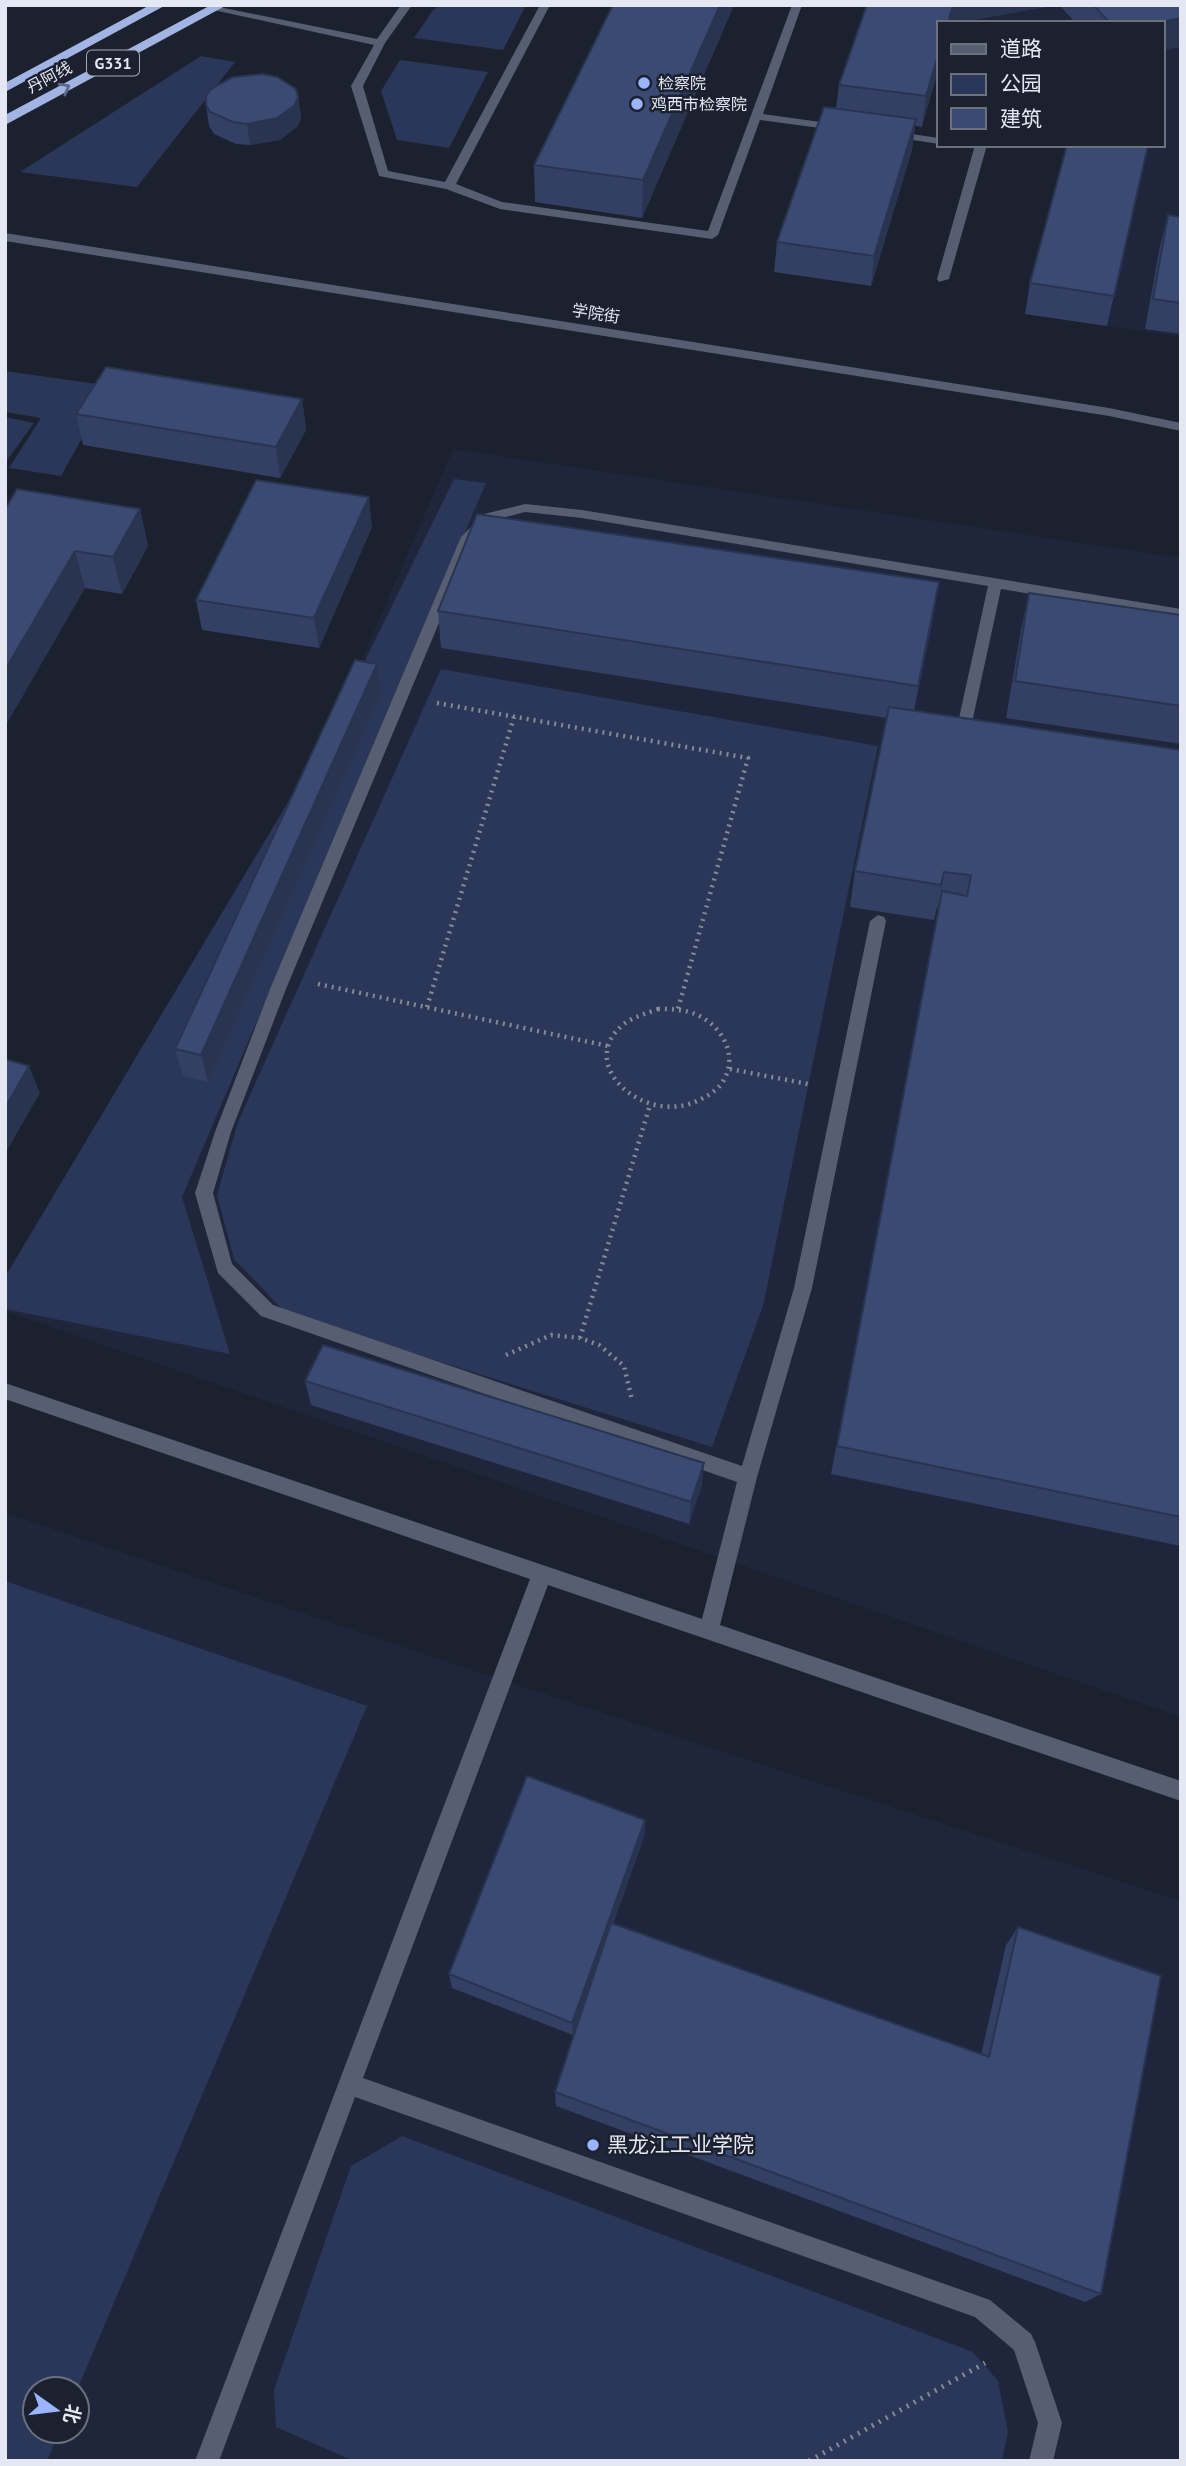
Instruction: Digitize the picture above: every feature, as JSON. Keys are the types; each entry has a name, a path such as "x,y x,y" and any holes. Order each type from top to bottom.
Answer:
{"highway":[{"name":"丹阿线","path":"5,88 160,5"},
{"name":"丹阿线","path":"5,121 218,7"}],"street":[{"path":"407,5 380,43 357,86 383,174 449,186 500,205 712,235 797,5"},
{"path":"449,186 545,5"},
{"path":"218,7 380,43"},
{"path":"756,116 861,130"},
{"path":"874,132 937,141"},
{"path":"943,279 977,147"},
{"name":"学院街","path":"5,237 1096,410 1181,427"},
{"path":"748,1477 267,1311 224,1268 204,1193 223,1132 284,977 468,537 489,517 525,508 582,514 1181,614"},
{"path":"959,750 995,584"},
{"path":"709,1630 748,1477 803,1288 878,921"},
{"path":"5,1391 1181,1791"},
{"path":"207,2461 542,1574"},
{"path":"349,2084 982,2308 1023,2342 1050,2423 1041,2461"}],"path":[{"path":"401,697 748,758 678,1009"},
{"path":"427,1007 514,716"},
{"path":"284,977 608,1046"},
{"path":"658,1009 678,1009 697,1014 714,1024 730,1053 730,1069 722,1084 699,1100 670,1107 650,1105 631,1098 616,1085 608,1070 608,1046 622,1024 639,1014 658,1009"},
{"path":"730,1069 844,1090"},
{"path":"580,1338 650,1105"},
{"path":"479,1384 498,1360 519,1348 551,1335 580,1338 599,1345 624,1366 633,1396 627,1435"},
{"path":"808,2461 1023,2342"}],"shaded area":[{"path":"903,5 1181,5 1181,337 1025,314 1067,147 1165,147 1165,21 937,22"},
{"path":"453,449 1181,558 1181,1717 5,1311 5,1277 331,730"},
{"name":"黑龙江工业学院","path":"5,1513 502,1680 1181,1901 1181,2461 5,2461"}],"green space":[{"path":"440,5 526,5 503,50 414,38 433,10"},
{"path":"201,56 235,62 137,187 20,172"},
{"path":"400,60 488,72 449,148 397,140 381,91"},
{"path":"5,371 111,386 61,476 9,468 41,418 5,412"},
{"path":"5,417 34,423 5,463"},
{"path":"454,479 486,483 182,1197 230,1354 5,1309 5,1277 331,730"},
{"path":"441,669 878,746 763,1306 712,1447 287,1314 234,1259 217,1195 238,1122"},
{"path":"5,1581 367,1706 83,2375 21,2375 21,2445 54,2445 47,2461 5,2461"},
{"path":"402,2136 973,2352 998,2381 1008,2432 1002,2461 354,2461 276,2427 274,2390 351,2166"}],"building":[{"name":"鸡西市检察院","path":"613,5 720,5 643,180 534,165"},
{"path":"867,5 953,5 949,21 937,21 937,59 926,96 839,85"},
{"path":"1093,5 1181,5 1181,18 1165,21 1108,21"},
{"path":"263,74 277,77 296,89 298,97 295,105 277,118 247,124 233,122 210,112 206,105 206,96 211,89 233,77"},
{"path":"824,107 916,119 874,256 777,242"},
{"path":"1066,147 1148,147 1114,296 1030,283"},
{"path":"1168,215 1181,217 1181,303 1153,299"},
{"path":"106,367 302,399 276,447 76,414"},
{"path":"256,480 369,497 314,618 196,600"},
{"path":"17,489 140,509 113,557 75,551 5,670 5,509"},
{"path":"477,514 939,582 918,686 438,611"},
{"path":"1029,593 1181,615 1181,706 1015,681"},
{"path":"355,660 377,664 201,1055 175,1049"},
{"path":"889,707 1181,750 1181,1517 837,1446 942,891 967,896 971,875 944,872 941,885 855,871"},
{"path":"5,1059 29,1066 5,1108"},
{"path":"323,1345 704,1463 691,1502 305,1381"},
{"path":"527,1776 645,1820 572,2023 449,1974"},
{"path":"611,1923 989,2057 1018,1927 1161,1976 1101,2294 555,2092"}],"place":[{"name":"检察院","path":"644,83"},
{"name":"鸡西市检察院","path":"637,104"},
{"name":"黑龙江工业学院","path":"593,2145"}]}
